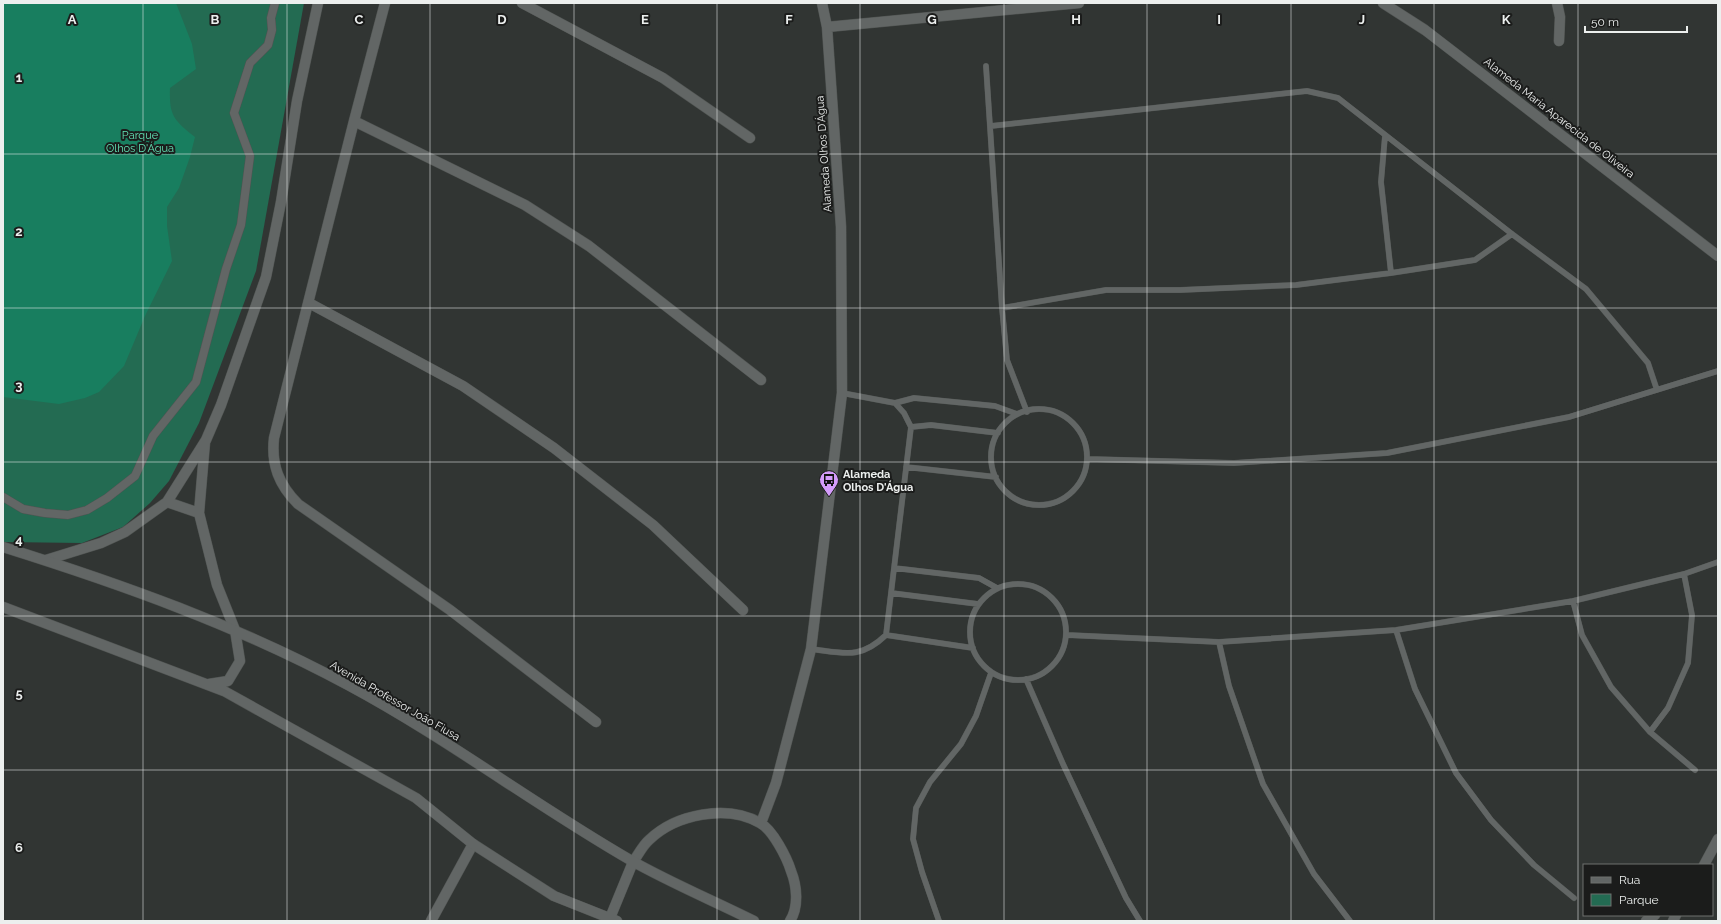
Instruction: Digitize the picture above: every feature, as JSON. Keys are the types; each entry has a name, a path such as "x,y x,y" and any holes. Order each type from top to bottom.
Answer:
{"street":[{"path":"3,497 23,509 45,513 68,515 87,510 107,498 135,476 153,436 196,382 226,269 242,225 250,156 234,113 250,63 268,45 272,30 271,18 275,3"},
{"path":"46,560 100,543 125,532 166,502 206,440 221,405 266,277 281,202 296,101 318,3"},
{"path":"385,3 354,121 273,449 275,470 285,489 298,504 450,610 596,722"},
{"path":"522,3 663,78 750,138"},
{"name":"Alameda Olhos D'Água","path":"761,823 776,783 811,649 842,393 841,227 827,27 822,3"},
{"path":"827,27 1079,3"},
{"name":"Alameda Maria Aparecida de Oliveira","path":"1383,3 1425,30 1718,256"},
{"path":"1557,3 1560,17 1558,41"},
{"path":"354,121 525,205 589,246 761,380"},
{"path":"309,303 463,386 554,448 652,524 743,610"},
{"path":"206,440 198,513 217,585 235,630 240,661 228,681 208,684"},
{"path":"166,502 198,513"},
{"name":"Avenida Professor João Fiusa","path":"3,547 46,560 192,612 235,630 348,685 432,733 633,862 754,921"},
{"path":"3,607 224,691 416,798 474,844 554,896 614,919 633,862 649,840 674,822 704,814 737,815 761,823 784,852 795,881 795,912 790,921"},
{"path":"1705,864 1718,839"},
{"path":"431,921 474,844"}],"lane":[{"path":"986,66 1002,308 1008,360 1027,412"},
{"path":"991,126 1307,91 1338,98 1512,234 1586,289 1648,363 1657,390"},
{"path":"1385,136 1381,182 1391,273"},
{"path":"1002,308 1106,290 1180,290 1296,285 1391,273 1475,260 1512,234"},
{"path":"1088,459 1234,463 1387,453 1569,417 1718,371"},
{"path":"842,393 895,403 914,398 995,406 1017,414"},
{"path":"811,649 852,653 873,647 886,635 911,427 904,412 895,403"},
{"path":"1037,409 1057,412 1074,423 1085,440 1088,459 1083,479 1070,495 1052,504 1032,506 1013,498 999,484 992,465 992,445 998,433 1002,427 1017,414 1027,412 1037,409"},
{"path":"911,427 931,426 998,433"},
{"path":"906,467 996,477"},
{"path":"1067,635 1219,642 1396,630 1573,601 1684,574 1718,562"},
{"path":"894,568 979,578 997,588"},
{"path":"1650,732 1668,708 1688,662 1692,614 1684,574"},
{"path":"1022,583 1046,591 1063,610 1067,635 1059,659 1040,676 1015,681 991,673 974,653 969,628 978,604 997,588 1022,583"},
{"path":"891,593 978,604"},
{"path":"1573,601 1582,635 1610,687 1650,732 1695,770"},
{"path":"1396,630 1415,689 1456,773 1491,820 1534,865 1574,898"},
{"path":"886,635 973,648"},
{"path":"1219,642 1229,686 1263,784 1314,874 1350,921"},
{"path":"939,921 922,872 913,839 916,808 930,782 961,744 976,716 991,673"},
{"path":"1026,678 1063,764 1123,891 1140,921"}],"green space":[{"name":"Parque Olhos D'Água","path":"3,3 304,3 256,271 199,423 169,481 150,503 123,527 82,543 3,542"},
{"path":"3,3 176,3 192,44 196,69 170,88 171,105 174,117 195,137 190,157 179,188 167,207 167,226 172,261 145,316 124,366 99,392 85,398 59,404 3,397"}],"place":[{"name":"Alameda Olhos D'Água","path":"829,497"}]}
